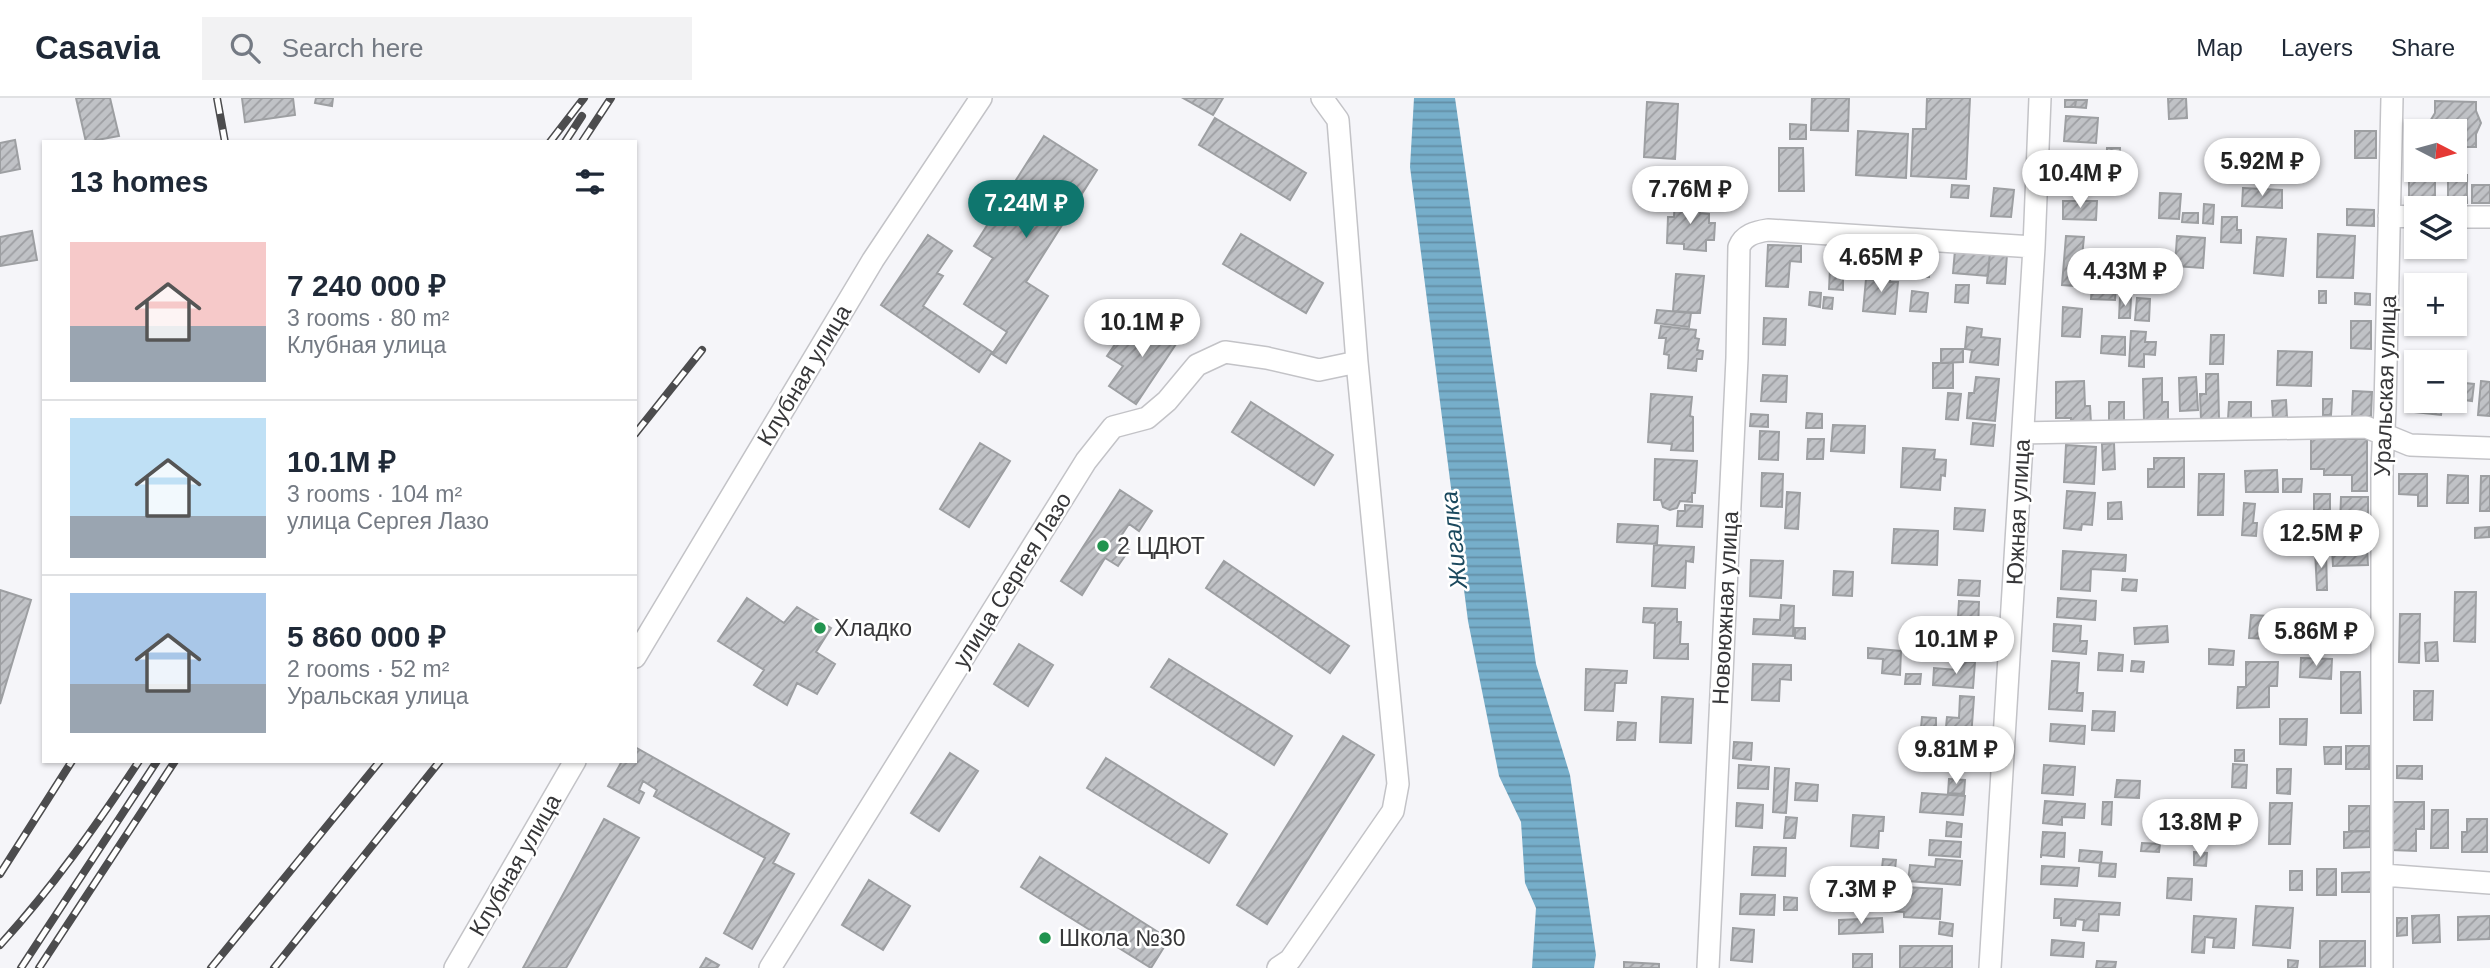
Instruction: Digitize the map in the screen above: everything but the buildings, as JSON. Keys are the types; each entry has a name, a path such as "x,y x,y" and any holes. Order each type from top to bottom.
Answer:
{"street":[{"name":"Клубная улица","path":"637,654 873,260 981,98"},
{"path":"1278,968 1290,961 1393,811 1398,784 1357,362 1338,120 1322,98"},
{"name":"Южная улица","path":"1990,968 2034,247 2040,98"},
{"name":"Уральская улица","path":"2382,968 2383,433 2392,98"},
{"path":"2389,216 2404,216"},
{"path":"2467,217 2490,217"},
{"name":"Новоюжная улица","path":"1708,968 1737,358 1739,247 1751,234 1768,230 2034,247"},
{"name":"улица Сергея Лазо","path":"770,968 1086,461 1113,427 1147,418 1167,401 1197,365 1224,352 1320,370 1357,362"},
{"path":"2023,433 2366,427 2410,445 2490,448"},
{"name":"Клубная улица","path":"455,968 574,763"},
{"path":"2383,875 2490,883"}],"water":[{"path":"1414,98 1455,98 1536,664 1570,775 1596,955 1594,968 1532,968 1536,908 1525,883 1521,822 1499,776 1468,621 1410,167"}],"railway":[{"path":"217,98 225,140"},
{"path":"552,140 584,98"},
{"path":"583,140 611,98"},
{"path":"566,140 582,116"},
{"path":"637,431 702,350"},
{"path":"0,874 71,763"},
{"path":"0,945 73,856 138,763"},
{"path":"21,968 156,763"},
{"path":"39,968 174,763"},
{"path":"211,968 378,763"},
{"path":"274,968 438,763"}],"place":[{"name":"2 ЦДЮТ","path":"1103,546"},
{"name":"Хладко","path":"820,628"},
{"name":"Школа №30","path":"1045,938"}],"water label":[{"name":"Жигалка","path":"1454,540"}]}
